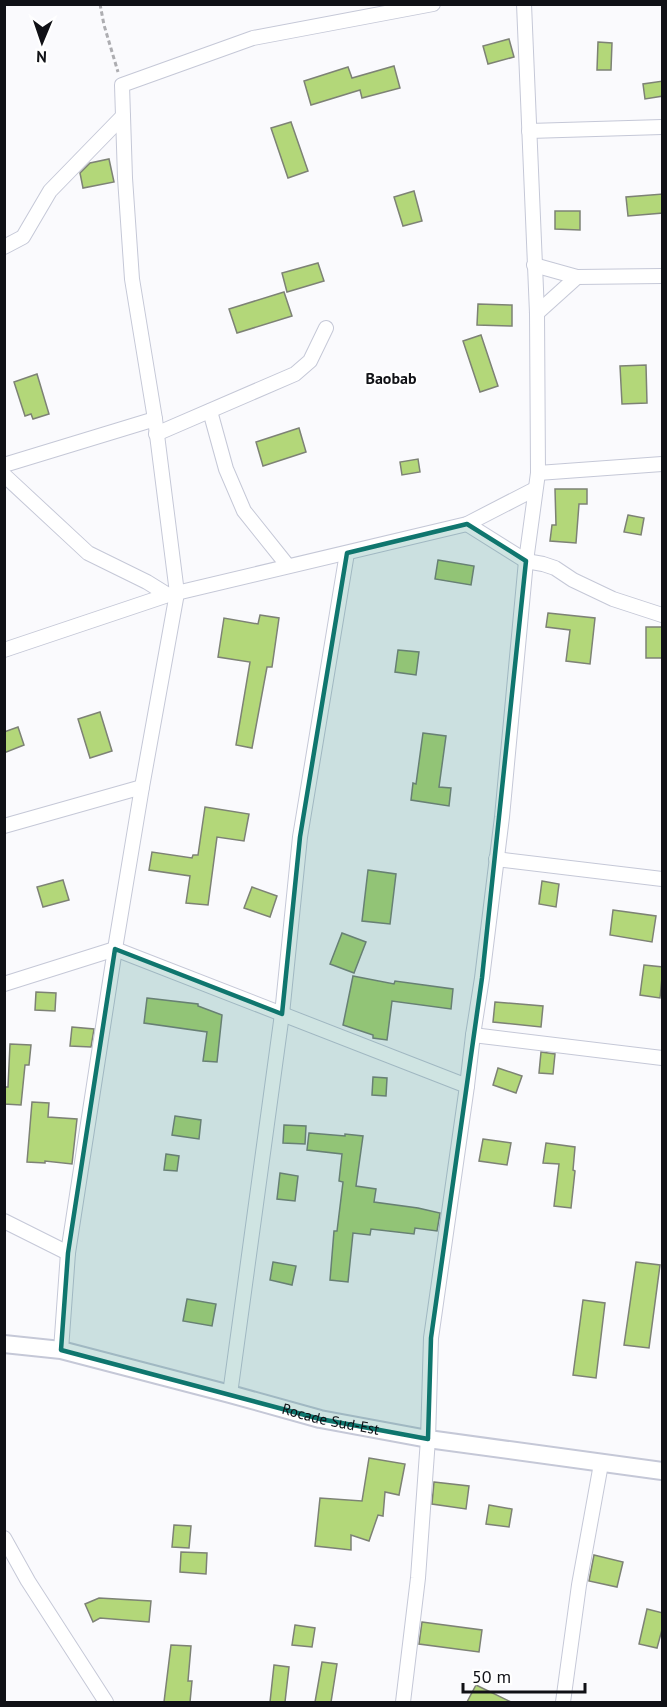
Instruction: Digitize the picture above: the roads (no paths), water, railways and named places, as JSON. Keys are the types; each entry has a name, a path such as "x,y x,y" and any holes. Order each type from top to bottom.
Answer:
{"street":[{"path":"61,1350 68,1252 173,594 155,419 132,279 126,211 122,85 253,38 433,4"},
{"path":"403,1702 418,1578 428,1439 431,1338 482,978 502,817 526,561 538,472 537,313 524,4"},
{"path":"4,247 22,237 50,190 123,117"},
{"path":"529,131 663,127"},
{"path":"534,265 577,277 663,276"},
{"path":"537,313 577,277"},
{"path":"156,434 295,374 310,362 326,328"},
{"path":"210,411 226,469 244,511 288,566"},
{"path":"4,465 155,419"},
{"path":"538,472 663,464"},
{"path":"4,475 88,553 173,594"},
{"path":"4,650 173,594 467,524 535,489"},
{"path":"467,524 526,561 555,568 613,599 663,615"},
{"path":"230,1394 282,1014 300,837 347,553"},
{"path":"4,826 142,787"},
{"path":"496,859 663,879"},
{"path":"4,984 115,949 467,1086"},
{"path":"473,1035 663,1058"},
{"path":"4,1221 68,1252"},
{"name":"Rocade Sud-Est","path":"4,1344 61,1350 320,1419 428,1439 663,1471"},
{"path":"563,1702 579,1585 601,1464"},
{"path":"4,1538 28,1581 106,1702"}],"district":[{"name":"Baobab","path":"391,378"}]}
